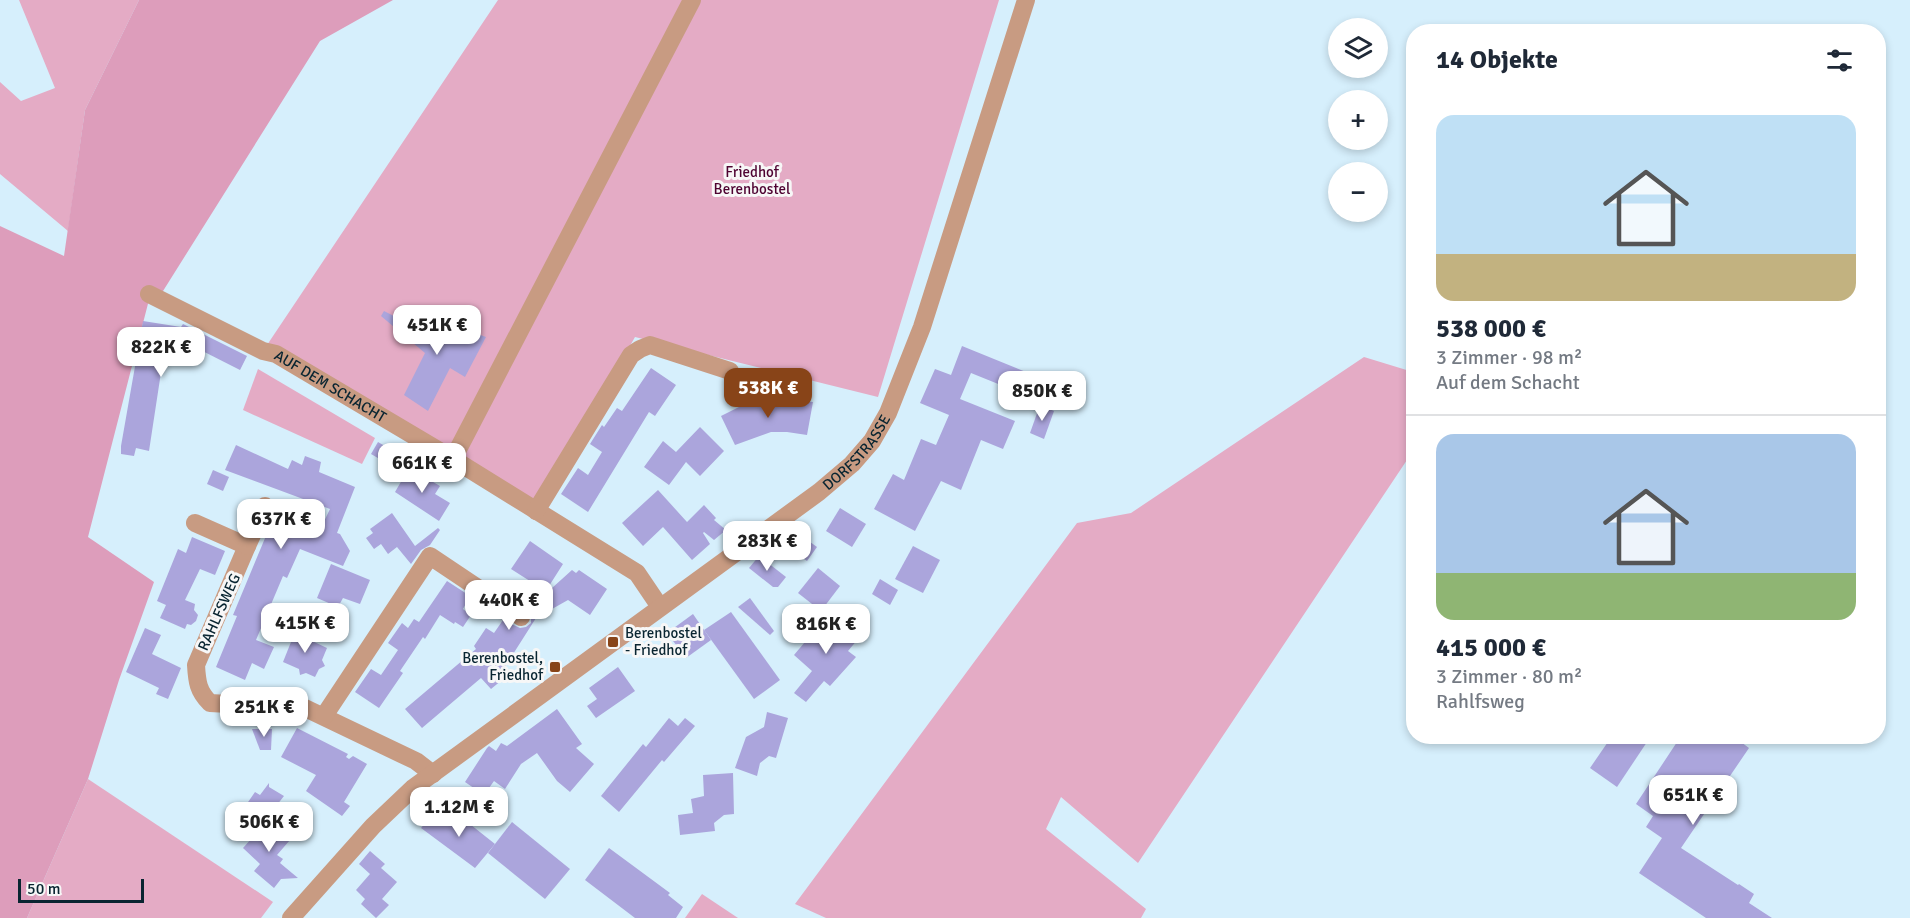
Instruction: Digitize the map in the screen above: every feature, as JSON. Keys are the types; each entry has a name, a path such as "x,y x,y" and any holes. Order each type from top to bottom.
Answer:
{"street":[{"path":"453,459 692,0"},
{"name":"DORFSTRASSE","path":"291,918 396,802 819,492 852,464 872,441 888,413 918,338 1026,0"},
{"name":"AUF DEM SCHACHT","path":"149,294 263,351 276,354 453,459 637,573 660,607"},
{"path":"536,511 631,355 650,345 730,371"},
{"name":"RAHLFSWEG","path":"265,506 196,665 200,693 210,703 305,708 416,760 433,774"},
{"path":"195,523 247,546"},
{"path":"324,716 430,556 521,617"}],"green space":[{"path":"19,0 139,0 85,110 68,231 0,174 0,82 21,101 55,88"},
{"name":"Friedhof Berenbostel","path":"498,0 999,0 878,397 635,337 536,511 263,351"},
{"path":"1364,357 1406,370 1406,461 1138,863 1061,797 1046,829 1146,909 1141,918 826,918 795,904 1077,523 1131,513"},
{"path":"258,369 375,438 362,464 243,410"},
{"path":"88,779 273,902 261,918 27,918"},
{"path":"702,894 738,918 685,918"}],"shaded area":[{"path":"139,0 393,0 320,41 158,299 151,292 88,537 154,582 119,680 88,779 27,918 0,918 0,226 64,256 85,110"}],"building":[{"path":"384,311 427,333 435,319 486,337 465,377 450,368 428,411 404,395 425,353 381,316"},
{"path":"143,321 181,327 183,324 247,356 240,370 167,333 149,451 136,448 134,456 121,454 121,446"},
{"path":"962,346 1026,372 1025,374 1039,379 1037,382 1046,386 1040,401 971,373 960,399 1015,421 1003,449 981,440 961,490 941,481 915,531 874,509 893,474 904,480 921,439 936,445 949,415 920,403 935,369 951,375"},
{"path":"651,368 676,385 655,416 649,412 588,512 561,494 578,468 588,475 602,452 590,444 602,425 604,427 617,408 622,411"},
{"path":"789,399 813,402 807,435 771,432 735,445 721,416 741,406"},
{"path":"1040,405 1054,411 1044,439 1030,433"},
{"path":"700,427 724,451 700,476 686,462 669,485 644,467 663,441 676,452"},
{"path":"378,442 390,449 383,461 371,454"},
{"path":"236,445 288,469 292,460 302,465 305,456 321,462 319,472 355,487 337,533 340,534 350,551 343,566 300,549 287,578 283,576 256,640 274,647 264,669 252,663 245,680 216,667 237,616 233,615 268,531 282,536 286,526 316,538 330,509 225,470"},
{"path":"409,468 440,486 435,494 450,503 439,521 395,492"},
{"path":"213,470 229,477 223,491 207,484"},
{"path":"658,490 687,522 704,505 716,518 714,520 726,530 714,540 704,532 710,544 692,560 663,527 643,546 622,523"},
{"path":"840,508 866,524 852,547 826,531"},
{"path":"392,513 415,546 438,528 440,530 430,545 421,550 411,564 397,547 388,554 381,544 374,549 366,538 373,533 370,529"},
{"path":"791,528 817,547 807,561 781,542"},
{"path":"192,537 225,551 215,575 200,569 185,600 195,604 194,610 198,615 196,621 191,625 187,624 185,629 160,618 166,605 157,601 178,549 186,553"},
{"path":"530,541 563,564 549,586 552,588 572,570 576,573 579,570 607,589 590,615 568,600 536,618 499,676 502,680 491,689 481,678 422,728 405,709 476,649 474,646 486,628 494,633 503,620 520,628 531,623 531,612 519,602 533,583 511,569"},
{"path":"913,546 940,560 923,593 895,579"},
{"path":"759,556 786,577 778,587 773,587 749,568"},
{"path":"331,564 370,580 360,604 343,598 338,607 317,598"},
{"path":"818,568 840,586 821,611 798,593"},
{"path":"880,579 898,590 890,605 872,594"},
{"path":"447,581 470,596 463,609 471,615 463,627 440,615 400,671 403,673 379,708 355,692 371,669 381,675 398,650 388,643 402,623 408,628 414,619 419,622"},
{"path":"750,598 774,631 770,635 738,607"},
{"path":"731,612 780,680 754,699 704,630"},
{"path":"693,614 711,640 686,658 667,633"},
{"path":"826,617 842,630 850,622 863,633 848,651 856,657 830,686 824,681 806,702 794,693 812,671 794,655"},
{"path":"297,627 312,634 310,640 327,648 322,660 325,666 319,669 315,677 306,673 300,675 299,669 283,662"},
{"path":"145,628 161,635 152,654 181,668 168,699 156,694 159,688 126,672"},
{"path":"618,667 635,691 596,718 587,706 597,699 589,688"},
{"path":"557,709 582,744 576,748 594,764 570,792 557,781 537,753 521,764 505,789 494,781 484,795 465,782 489,746 496,751 501,743 507,746"},
{"path":"767,712 788,718 776,758 769,756 760,763 757,776 735,768 746,737 764,727"},
{"path":"669,718 678,726 685,718 695,726 664,762 662,760 619,812 601,796 643,744 646,747"},
{"path":"297,728 348,754 346,757 349,759 353,756 367,764 344,802 350,806 342,816 306,791 316,775 281,757"},
{"path":"252,729 272,729 271,750 260,750"},
{"path":"1606,744 1646,744 1617,787 1590,768"},
{"path":"1676,744 1744,744 1749,748 1681,848 1754,894 1749,903 1772,918 1706,918 1639,873 1662,838 1646,827 1653,816 1636,804"},
{"path":"733,773 734,814 724,815 714,823 715,831 680,835 678,815 693,813 691,799 704,796 703,775"},
{"path":"269,783 269,787 284,796 266,819 246,805 255,792 260,795"},
{"path":"436,810 455,825 461,817 495,844 475,868 421,828"},
{"path":"269,819 286,833 284,835 290,840 277,855 283,859 280,863 298,878 281,879 274,888 254,871 260,864 243,848"},
{"path":"512,822 570,869 545,899 488,853"},
{"path":"609,848 670,893 668,895 683,907 676,918 635,918 585,880"},
{"path":"370,851 385,864 381,868 397,882 382,899 389,905 376,918 361,904 365,899 356,890 370,874 359,864"}],"place":[{"name":"Berenbostel - Friedhof","path":"613,642"},
{"name":"Berenbostel, Friedhof","path":"555,667"}]}
